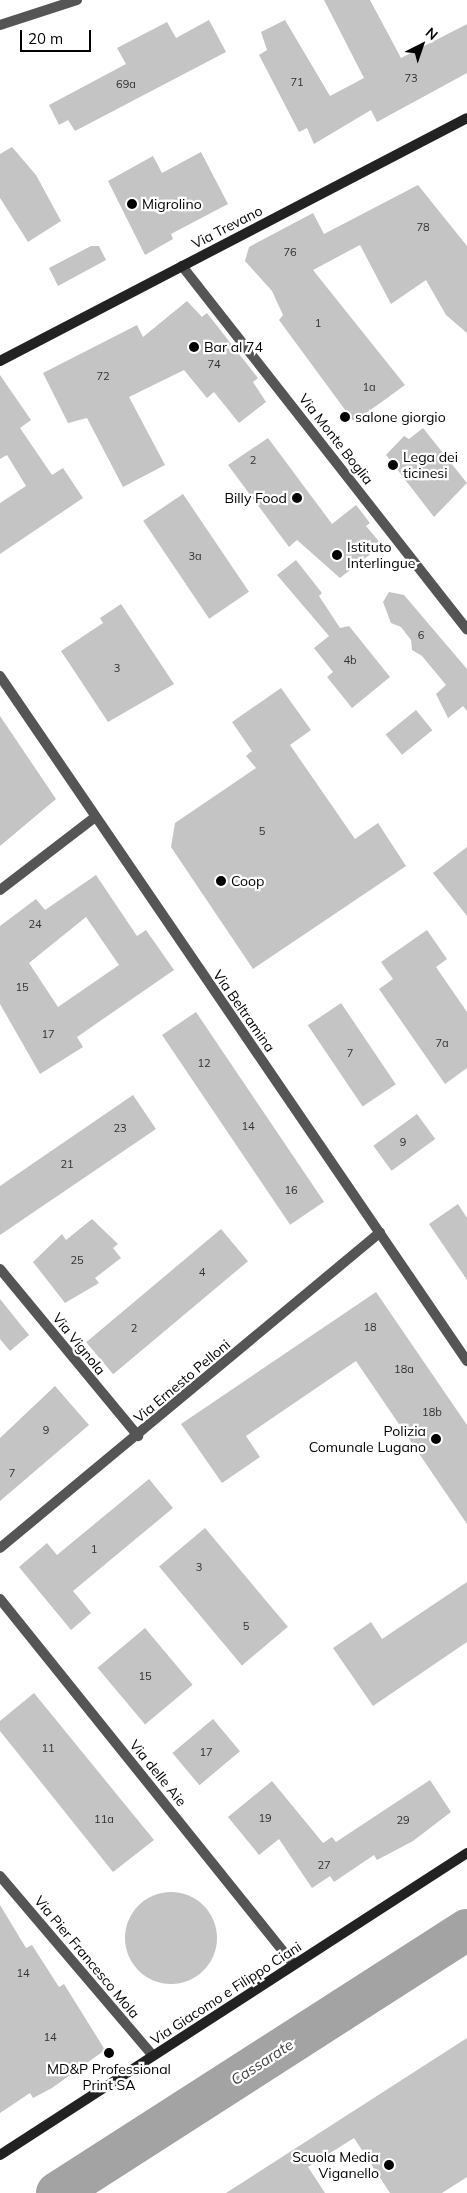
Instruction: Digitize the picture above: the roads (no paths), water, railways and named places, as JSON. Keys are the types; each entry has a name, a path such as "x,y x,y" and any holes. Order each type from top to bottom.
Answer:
{"main road":[{"name":"Via Trevano","path":"0,361 467,118"},
{"name":"Via Giacomo e Filippo Ciani","path":"0,2156 467,1853"}],"street":[{"path":"0,25 58,3 77,0"},
{"name":"Via Monte Boglia","path":"182,266 467,630"},
{"name":"Via Beltramina","path":"0,676 467,1361"},
{"path":"0,890 95,817"},
{"name":"Via Ernesto Pelloni","path":"0,1548 138,1436 380,1233"},
{"name":"Via Vignola","path":"0,1269 138,1436"},
{"name":"Via delle Aie","path":"0,1599 294,1965"},
{"name":"Via Pier Francesco Mola","path":"0,1876 153,2056"}],"waterway":[{"name":"Cassarate","path":"57,2193 467,1930"}],"place":[{"name":"Migrolino","path":"132,204"},
{"name":"Bar al 74","path":"194,347"},
{"name":"salone giorgio","path":"345,417"},
{"name":"Lega dei ticinesi","path":"393,465"},
{"name":"Billy Food","path":"297,498"},
{"name":"Istituto Interlingue","path":"337,555"},
{"name":"Coop","path":"221,881"},
{"name":"Polizia Comunale Lugano","path":"436,1439"},
{"name":"MD&P Professional Print SA","path":"109,2053"},
{"name":"Scuola Media Viganello","path":"389,2165"}]}
